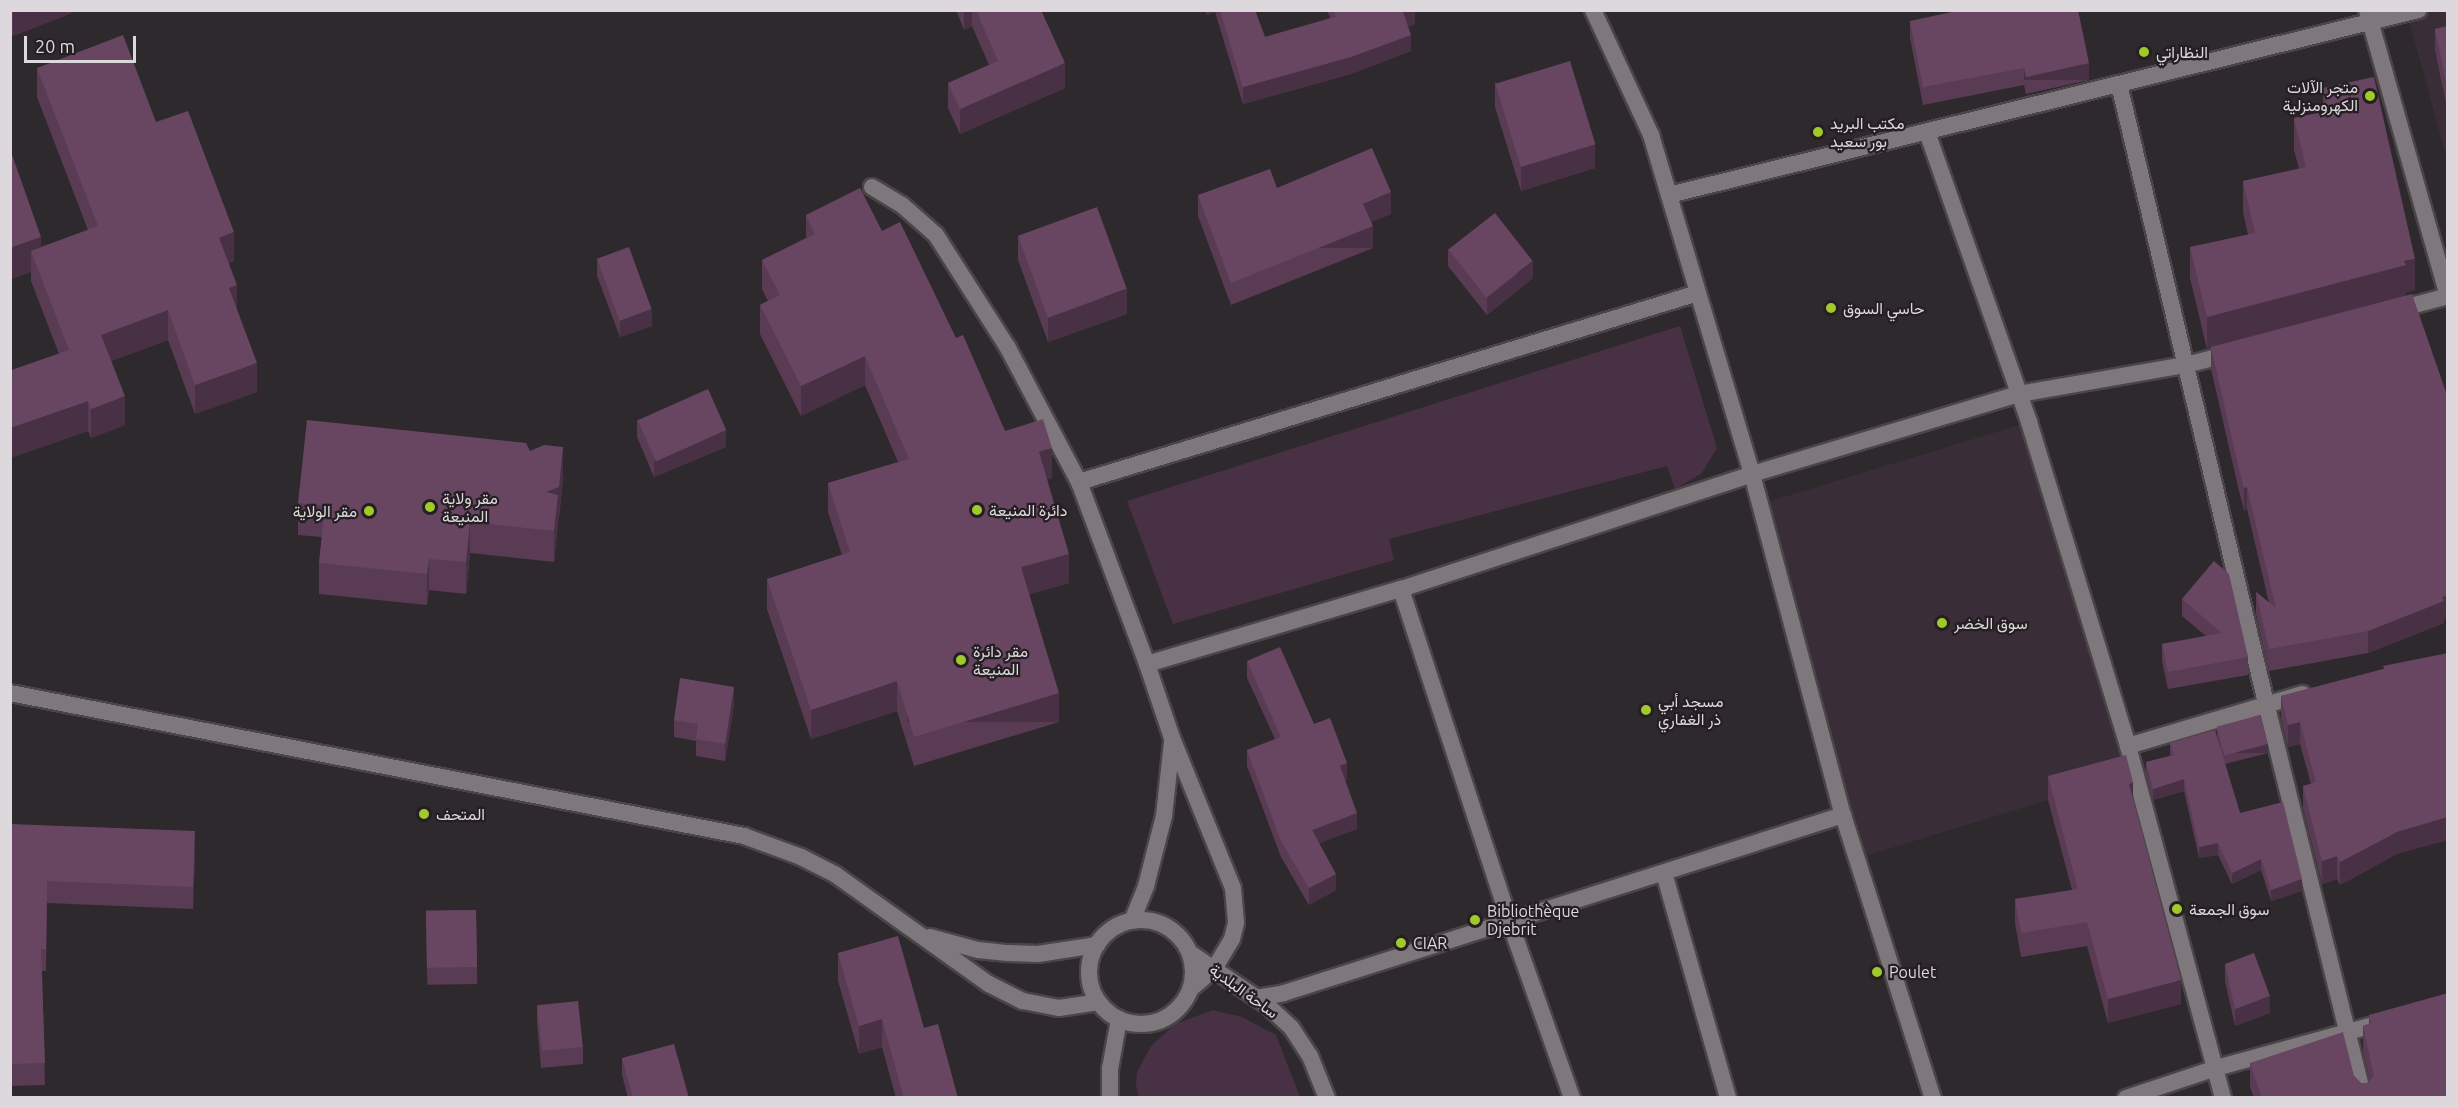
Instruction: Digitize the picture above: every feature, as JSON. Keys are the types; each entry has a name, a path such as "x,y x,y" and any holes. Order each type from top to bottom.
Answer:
{"street":[{"path":"1593,10 1651,135 1752,474 1843,815 1933,1098"},
{"path":"1669,195 2119,84 2369,16 2418,10"},
{"path":"2369,16 2448,296 2379,314"},
{"path":"2119,84 2266,703 2364,1098"},
{"path":"1927,132 2019,394 2128,746 2223,1098"},
{"path":"872,187 902,205 936,235 1008,348 1079,482 1172,738 1233,888 1236,922 1232,939 1214,969 1191,988"},
{"path":"1079,482 1698,293"},
{"path":"1147,664 1401,589 1752,474 2019,394 2186,365 2243,350"},
{"path":"1401,589 1509,921 1572,1098"},
{"path":"2128,746 2266,703 2323,688"},
{"path":"10,693 744,836 801,857 836,875 989,984 1023,1001 1059,1008 1099,1002"},
{"path":"1132,921 1146,886 1164,816 1172,738"},
{"path":"1257,998 1284,993 1843,815"},
{"path":"1664,873 1728,1098"},
{"path":"1132,921 1150,921 1167,926 1180,938 1190,953 1193,970 1191,988 1183,1003 1170,1015 1154,1022 1137,1024 1119,1019 1105,1010 1089,979 1090,961 1096,945 1106,933 1118,925 1132,921"},
{"path":"915,932 978,950 1008,953 1038,954 1096,945"},
{"name":"ساحة البلدية","path":"1190,953 1281,1017 1302,1042 1328,1098"},
{"path":"2126,1098 2216,1068 2347,1034 2403,1016"},
{"path":"1110,1098 1110,1069 1119,1019"}],"shaded area":[{"path":"2447,11 2447,160 2407,13"},
{"path":"1680,326 1717,448 1701,474 1675,489 1667,466 1389,539 1394,560 1173,624 1127,501"},
{"name":"سوق الخضر","path":"2029,422 2136,773 1867,855 1759,504"},
{"path":"1213,1010 1242,1017 1276,1035 1300,1097 1139,1097 1136,1086 1137,1072 1151,1046 1175,1024"}],"building":[{"path":"976,10 1041,10 1065,63 960,109 948,83 998,61"},
{"path":"1220,10 1255,10 1265,37 1336,17 1333,10 1407,10 1403,12 1411,35 1351,57 1243,87"},
{"path":"1961,10 2078,10 2089,63 2026,77 2024,68 1923,87 1910,21"},
{"path":"2448,26 2448,92 2435,29"},
{"path":"123,35 156,122 188,111 234,232 219,238 237,285 229,288 257,363 195,385 168,310 101,335 125,396 91,409 88,401 10,428 10,367 12,370 69,350 31,251 98,226 37,68"},
{"path":"1570,61 1595,144 1521,167 1495,84"},
{"path":"2374,77 2415,259 2404,261 2406,265 2207,317 2190,247 2255,233 2243,181 2306,167 2294,118 2328,111 2323,88"},
{"path":"1372,148 1391,192 1363,204 1373,226 1231,283 1198,195 1270,169 1277,188"},
{"path":"10,149 41,237 10,248"},
{"path":"860,188 882,231 900,222 956,338 963,335 1005,431 1043,419 1052,448 1039,452 1069,554 1021,567 1059,693 914,737 897,681 811,710 767,579 850,552 828,483 909,459 865,356 801,386 760,305 780,295 762,260 815,234 806,215"},
{"path":"1097,207 1127,289 1048,317 1018,236"},
{"path":"1495,213 1533,261 1486,297 1449,249"},
{"path":"629,247 652,309 620,321 597,259"},
{"path":"2412,294 2448,398 2448,596 2442,597 2444,601 2368,631 2269,649 2256,592 2276,608 2247,487 2244,488 2239,469 2211,347"},
{"path":"708,389 726,430 656,461 638,420"},
{"name":"مقر ولاية المنيعة","path":"307,420 526,443 530,451 544,445 563,447 559,487 546,492 558,495 554,531 470,522 466,562 429,559 427,574 319,563 325,506 298,503"},
{"path":"2214,561 2229,574 2248,657 2168,672 2162,644 2222,633 2182,599"},
{"path":"1280,647 1314,724 1330,718 1347,763 1340,766 1357,813 1312,830 1336,874 1309,888 1281,841 1247,750 1281,737 1247,661"},
{"path":"2448,653 2448,817 2397,832 2340,862 2337,856 2322,861 2303,786 2316,782 2300,722 2288,725 2281,696 2384,669 2383,666"},
{"path":"680,678 734,687 725,744 696,739 698,724 674,720"},
{"path":"2260,715 2268,744 2224,756 2217,727"},
{"path":"2215,730 2240,813 2283,802 2302,879 2271,890 2261,859 2232,873 2218,843 2199,847 2184,779 2153,789 2146,762 2174,755 2170,743"},
{"path":"2126,755 2133,782 2129,784 2181,980 2108,999 2087,922 2021,933 2015,899 2078,889 2048,776"},
{"path":"10,824 195,831 193,887 47,881 46,949 41,949 45,1063 10,1064"},
{"path":"476,910 477,967 427,968 426,911"},
{"path":"898,936 924,1028 938,1024 958,1098 904,1098 882,1019 859,1026 838,953"},
{"path":"2254,953 2270,996 2235,1009 2225,964"},
{"path":"2448,993 2448,1098 2262,1098 2250,1063 2343,1032 2354,1076 2361,1083 2367,1083 2374,1076 2363,1026 2371,1023 2369,1015"},
{"path":"578,1001 583,1047 542,1051 537,1005"},
{"path":"674,1044 689,1098 633,1098 622,1058"}],"place":[{"name":"النظاراتي","path":"2144,52"},
{"name":"متجر الآلات الكهرومنزلية","path":"2370,96"},
{"name":"مكتب البريد بور سعيد","path":"1818,132"},
{"name":"حاسي السوق","path":"1831,308"},
{"name":"مقر ولاية المنيعة","path":"430,507"},
{"name":"دائرة المنيعة","path":"977,510"},
{"name":"مقر الولاية","path":"369,511"},
{"name":"سوق الخضر","path":"1942,623"},
{"name":"مقر دائرة المنيعة","path":"961,660"},
{"name":"مسجد أبي ذر الغفاري","path":"1646,710"},
{"name":"المتحف","path":"424,814"},
{"name":"سوق الجمعة","path":"2177,909"},
{"name":"Bibliothèque Djebrit","path":"1475,920"},
{"name":"CIAR","path":"1401,943"},
{"name":"Poulet","path":"1877,972"}]}
